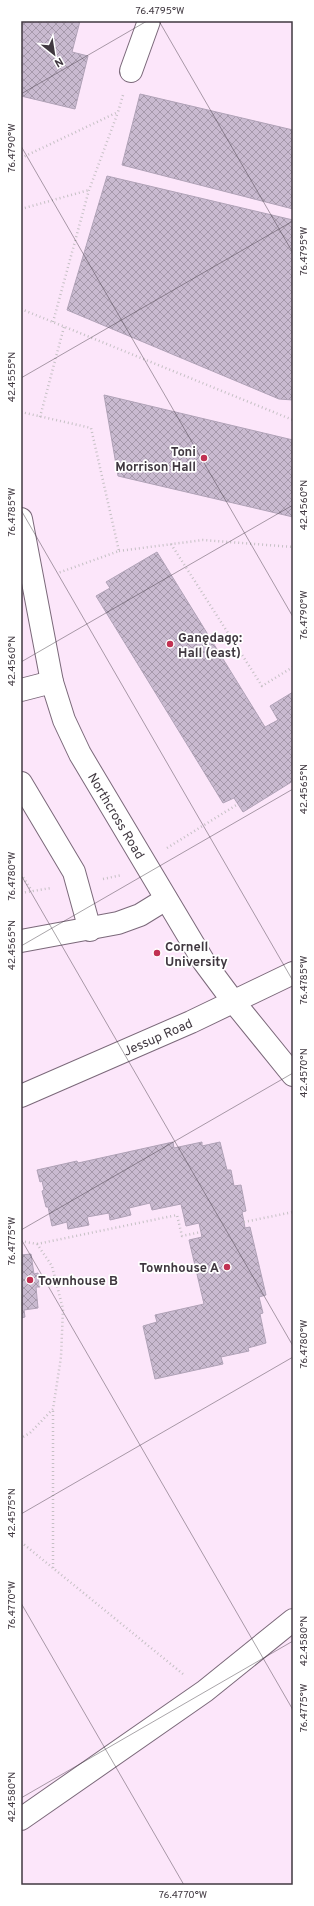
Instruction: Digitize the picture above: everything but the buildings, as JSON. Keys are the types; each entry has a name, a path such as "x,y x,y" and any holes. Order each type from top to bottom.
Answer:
{"street":[{"path":"131,71 149,21"},
{"name":"Northcross Road","path":"21,519 52,682 64,720 80,754 204,962 233,1001 293,1075"},
{"path":"21,690 52,682"},
{"path":"21,783 74,872 90,930"},
{"path":"21,941 90,930 130,919 166,900"},
{"name":"Jessup Road","path":"21,1096 191,1022 233,1001 269,986 293,973"},
{"path":"21,1819 205,1691 293,1620"}],"path":[{"path":"53,322 89,190 118,112 131,71"},
{"path":"21,158 118,112"},
{"path":"21,209 89,190"},
{"path":"21,309 293,420"},
{"path":"40,416 64,327"},
{"path":"21,412 91,428 119,551"},
{"path":"33,583 119,551 203,540 293,547"},
{"path":"171,544 262,686 293,667"},
{"path":"21,874 32,891"},
{"path":"244,1222 293,1212"},
{"path":"21,1241 37,1244 177,1215 182,1236 201,1232"},
{"path":"37,1244 52,1266 63,1309 61,1357 53,1409 53,1569"},
{"path":"21,1438 30,1433 53,1409"},
{"path":"21,1542 205,1691"}],"shaded area":[{"name":"Cornell University","path":"21,21 293,21 293,1885 21,1885"}],"place":[{"name":"Toni Morrison Hall","path":"204,458"},
{"name":"Ganędagǫ: Hall (east)","path":"170,644"},
{"name":"Cornell University","path":"157,953"},
{"name":"Townhouse A","path":"227,1267"},
{"name":"Townhouse B","path":"30,1280"}]}
